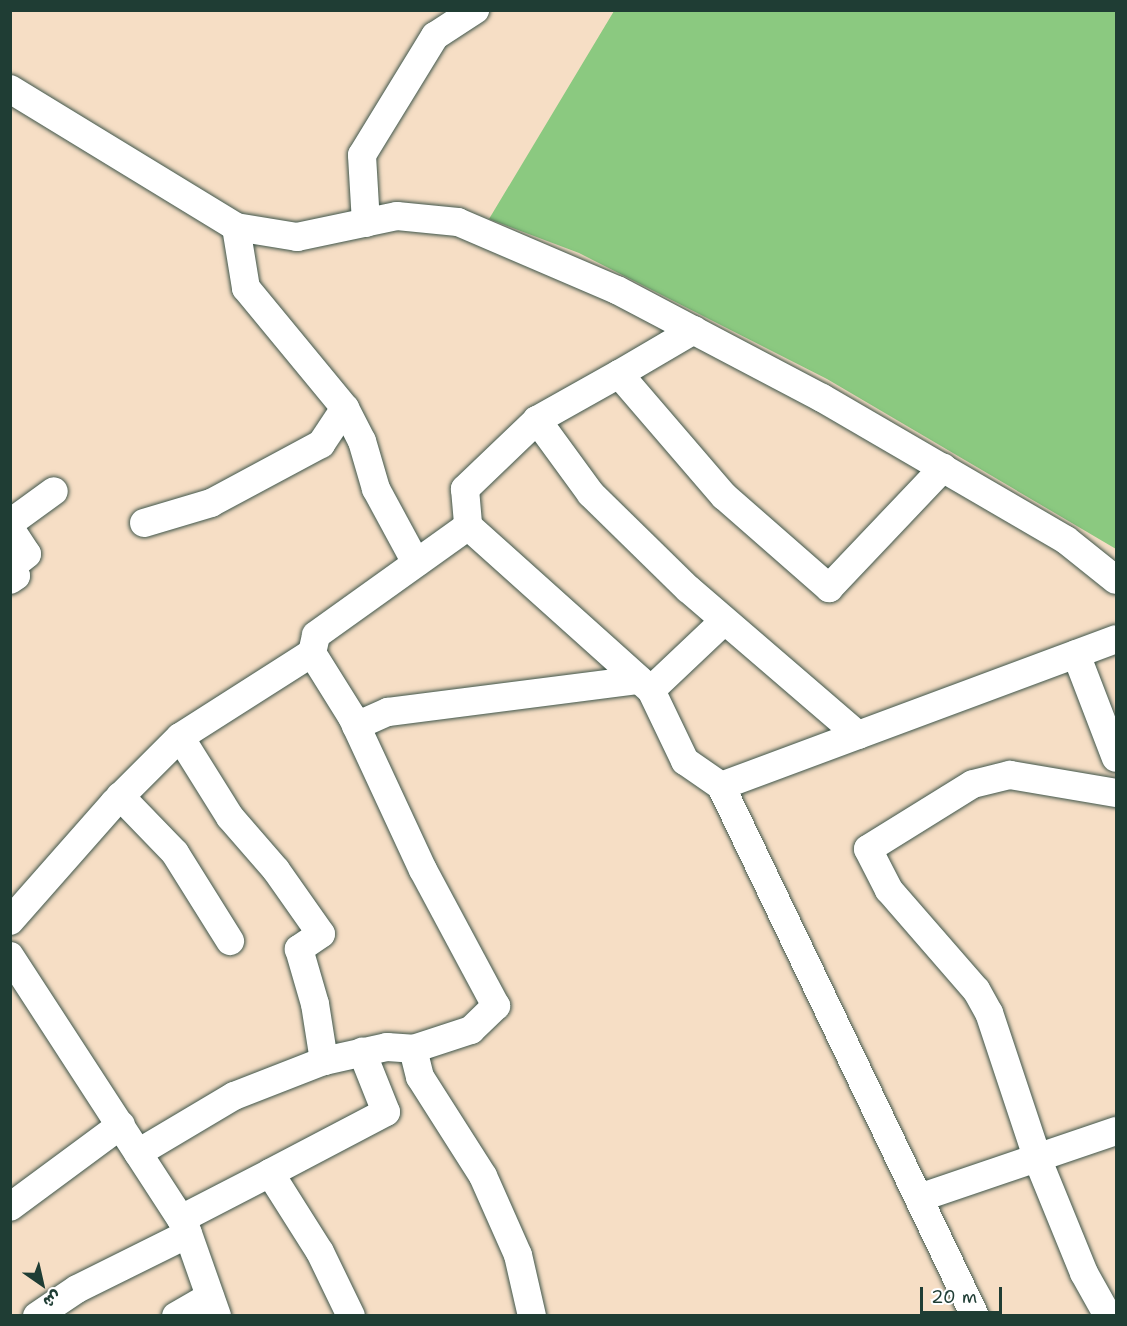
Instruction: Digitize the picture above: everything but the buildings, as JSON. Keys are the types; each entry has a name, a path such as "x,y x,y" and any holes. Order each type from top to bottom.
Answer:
{"street":[{"path":"366,223 362,155 435,36 474,10"},
{"path":"10,89 236,227 297,237 397,216 458,222 617,290 822,398 1066,540 1116,580"},
{"path":"236,227 246,288 345,408 362,441 376,489 416,563"},
{"path":"694,330 537,420 465,489 468,526 645,685 685,761 722,786 975,1316"},
{"path":"619,374 724,496 829,588 942,468"},
{"path":"144,523 212,503 321,444 345,408"},
{"path":"537,420 591,494 724,621 858,735"},
{"path":"10,523 54,491"},
{"path":"138,1153 234,1096 324,1061 387,1047 413,1048 471,1030 496,1006 423,870 356,726 312,654 316,635 468,526"},
{"path":"10,528 27,554 11,567 16,576 10,579"},
{"path":"356,726 388,712 645,685 724,621"},
{"path":"722,786 1116,639"},
{"path":"10,921 120,796 180,737 312,654"},
{"path":"1076,654 1116,758"},
{"path":"180,737 230,817 276,870 321,934 299,949 315,1004 324,1061"},
{"path":"1108,1316 1084,1273 1038,1160 989,1013 976,990 889,890 868,849 973,784 1010,775 1116,793"},
{"path":"120,796 175,853 230,940"},
{"path":"10,956 185,1226 214,1306 176,1316"},
{"path":"413,1048 420,1077 483,1176 518,1255 532,1316"},
{"path":"37,1316 270,1173 386,1112 362,1052"},
{"path":"10,1207 121,1125"},
{"path":"919,1198 1038,1160 1116,1131"},
{"path":"270,1173 320,1252 351,1316"}],"green space":[{"path":"614,11 1116,11 1116,549 827,379 579,253 489,219"}]}
